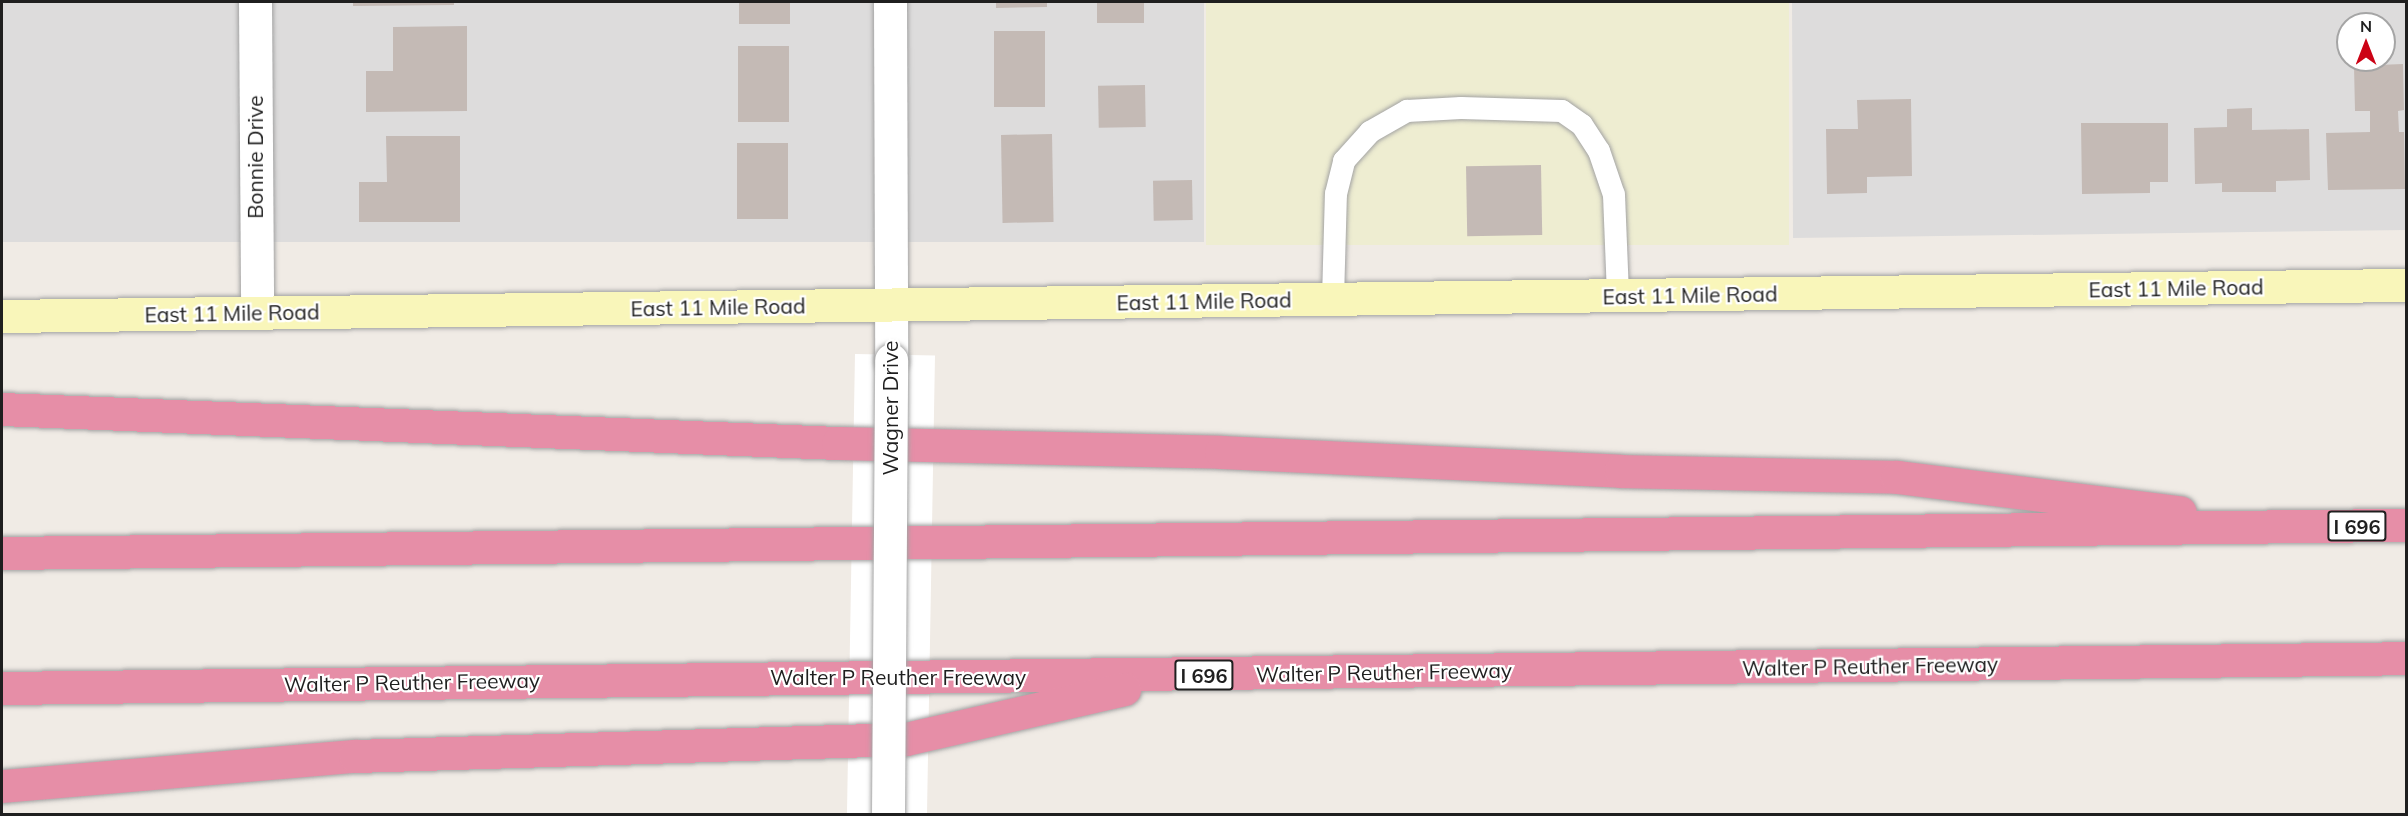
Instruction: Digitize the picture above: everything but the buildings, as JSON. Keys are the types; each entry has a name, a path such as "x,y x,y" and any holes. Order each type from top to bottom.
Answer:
{"highway":[{"path":"2,409 730,439 1221,452 1621,471 1897,477 2307,528"},
{"name":"I 696","path":"2,553 2307,528 2406,525"},
{"name":"Walter P Reuther Freeway","path":"2,688 2406,658"},
{"path":"2,786 355,756 906,739 1187,675"}],"main road":[{"name":"East 11 Mile Road","path":"2,316 2406,285"}],"street":[{"name":"Bonnie Drive","path":"255,2 257,313"},
{"name":"Wagner Drive","path":"888,814 891,360 889,305 890,2"}],"lane":[{"path":"1333,299 1336,194 1344,161 1370,132 1407,111 1461,108 1562,111 1582,125 1599,151 1614,195 1618,296"}],"shaded area":[{"path":"2,2 1204,2 1204,242 2,242"},
{"path":"1792,2 2406,2 2406,230 1793,238"}],"green space":[{"path":"1206,2 1789,2 1789,245 1206,245"}],"pier":[{"path":"855,354 935,355 927,814 847,814"}]}
